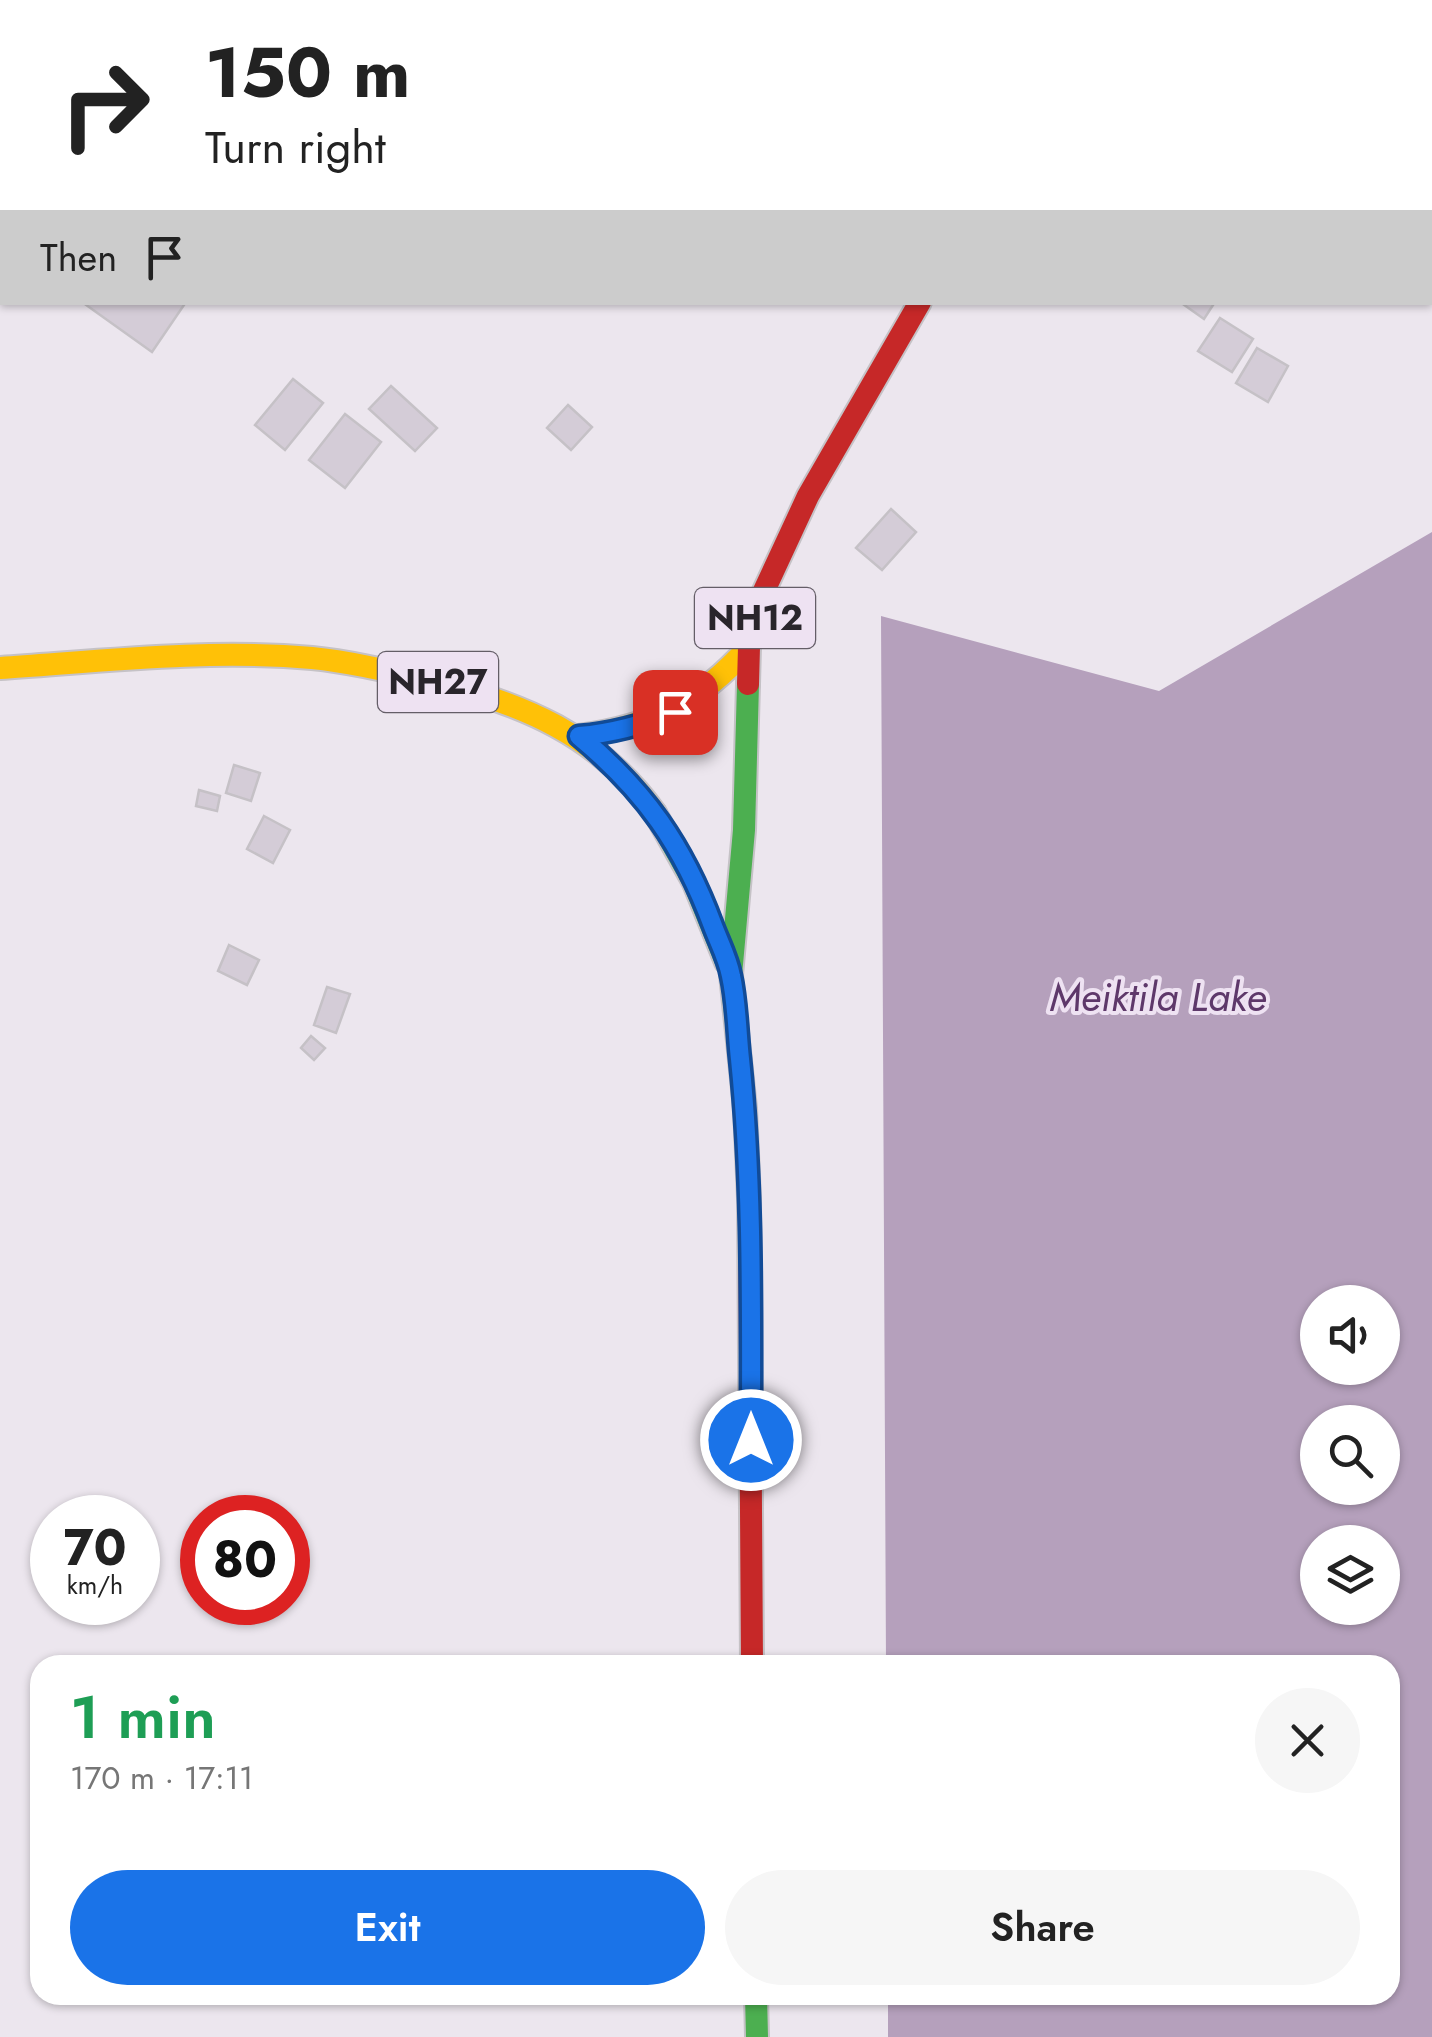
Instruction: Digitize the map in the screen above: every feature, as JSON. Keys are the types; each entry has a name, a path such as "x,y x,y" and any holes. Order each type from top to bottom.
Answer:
{"highway":[{"name":"NH12","path":"752,1655 751,1250 745,1108 731,974 744,830 750,647 757,606 808,496 918,305"},
{"path":"579,736 644,725 675,712 703,694 750,647"},
{"name":"NH27","path":"0,668 141,658 299,657 368,666 470,690 535,712 579,736 643,796 674,839 706,906 731,974"},
{"path":"756,2005 757,2037"}],"water":[{"name":"Meiktila Lake","path":"1432,532 1432,2037 888,2037 888,2005 1400,2005 1400,1655 886,1655 881,616 1159,691"}],"building":[{"path":"86,305 184,305 152,352"},
{"path":"1184,305 1213,305 1204,319"},
{"path":"1220,318 1253,339 1232,372 1198,351"},
{"path":"1257,348 1288,366 1268,402 1236,383"},
{"path":"293,379 323,403 285,450 255,425"},
{"path":"391,386 437,428 415,451 369,409"},
{"path":"568,405 592,427 571,450 547,428"},
{"path":"345,414 381,442 345,488 309,460"},
{"path":"891,509 916,532 882,570 856,548"},
{"path":"234,765 260,773 251,801 226,793"},
{"path":"199,790 220,796 217,811 196,806"},
{"path":"264,816 290,830 273,863 247,849"},
{"path":"229,945 259,960 247,985 218,971"},
{"path":"327,987 350,994 336,1033 314,1025"},
{"path":"311,1036 325,1048 314,1060 301,1048"}],"traffic: fast":[{"path":"748,684 744,830 731,975 745,1108 749,1199"},
{"path":"655,813 694,883 726,962"},
{"path":"756,2005 757,2037"}],"traffic: slow":[{"path":"579,736 630,726 673,709 711,683 749,647"},
{"path":"0,668 234,655 312,658 387,671 497,700 556,726 609,763 655,813"}],"traffic: jam":[{"path":"748,684 749,647 757,606 808,496 918,305"},
{"path":"749,1199 752,1655"}],"route":[{"path":"675,712 612,733 579,736 643,796 674,839 706,906 731,974 745,1108 751,1250 751,1440"}]}
